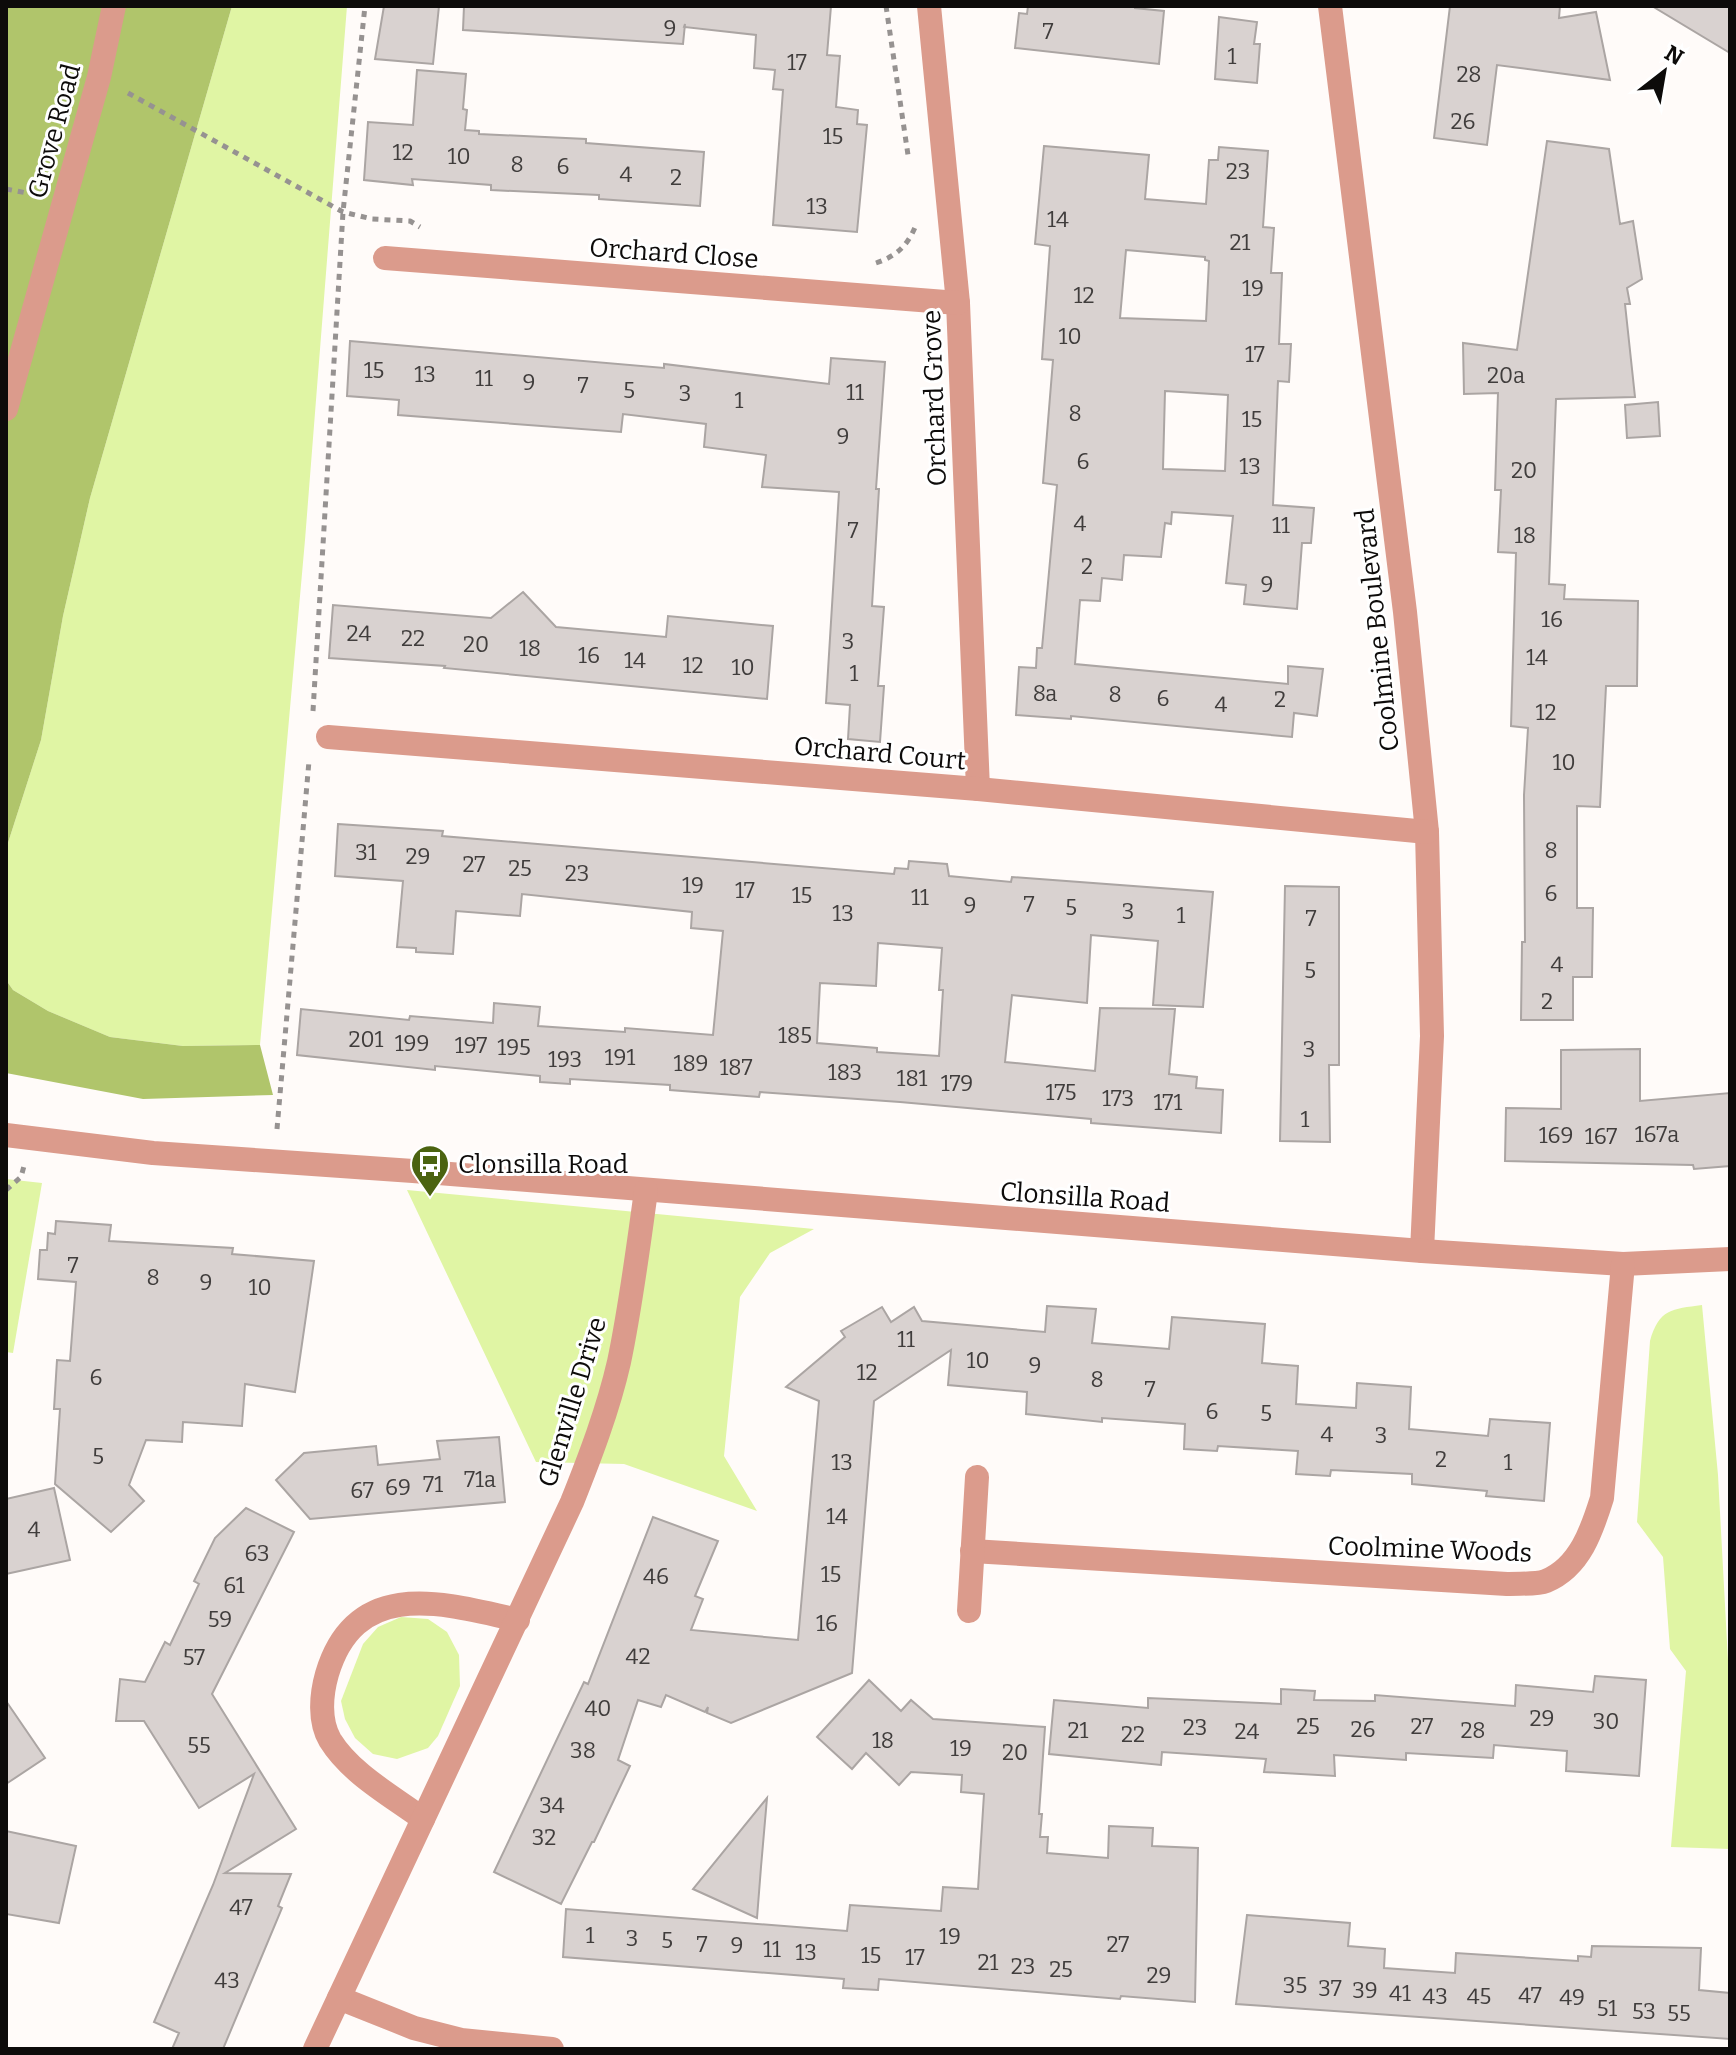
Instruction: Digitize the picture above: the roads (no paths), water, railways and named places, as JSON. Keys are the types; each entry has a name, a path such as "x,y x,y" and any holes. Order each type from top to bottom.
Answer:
{"street":[{"name":"Grove Road","path":"6,409 99,77 114,6"},
{"name":"Orchard Grove","path":"929,6 958,303 978,789"},
{"name":"Coolmine Boulevard","path":"1330,6 1405,612 1427,832 1432,1036 1422,1251"},
{"name":"Orchard Close","path":"385,258 958,303"},
{"name":"Orchard Court","path":"317,736 978,789 1427,832"},
{"name":"Clonsilla Road","path":"6,1135 153,1153 1422,1251 1623,1264 1730,1259"},
{"name":"Glenville Drive","path":"315,2049 572,1502 606,1408 618,1364 632,1294 646,1191"},
{"name":"Coolmine Woods","path":"972,1551 1507,1584 1545,1582 1581,1552 1593,1528 1602,1498 1623,1264"},
{"path":"969,1611 977,1477"},
{"path":"423,1819 345,1759 329,1738 322,1714 323,1694 331,1662 345,1636 362,1618 384,1608 419,1601 448,1604 518,1620"},
{"path":"339,1998 414,2028 461,2040 552,2049"}],"place":[{"name":"Clonsilla Road","path":"430,1198"}]}
